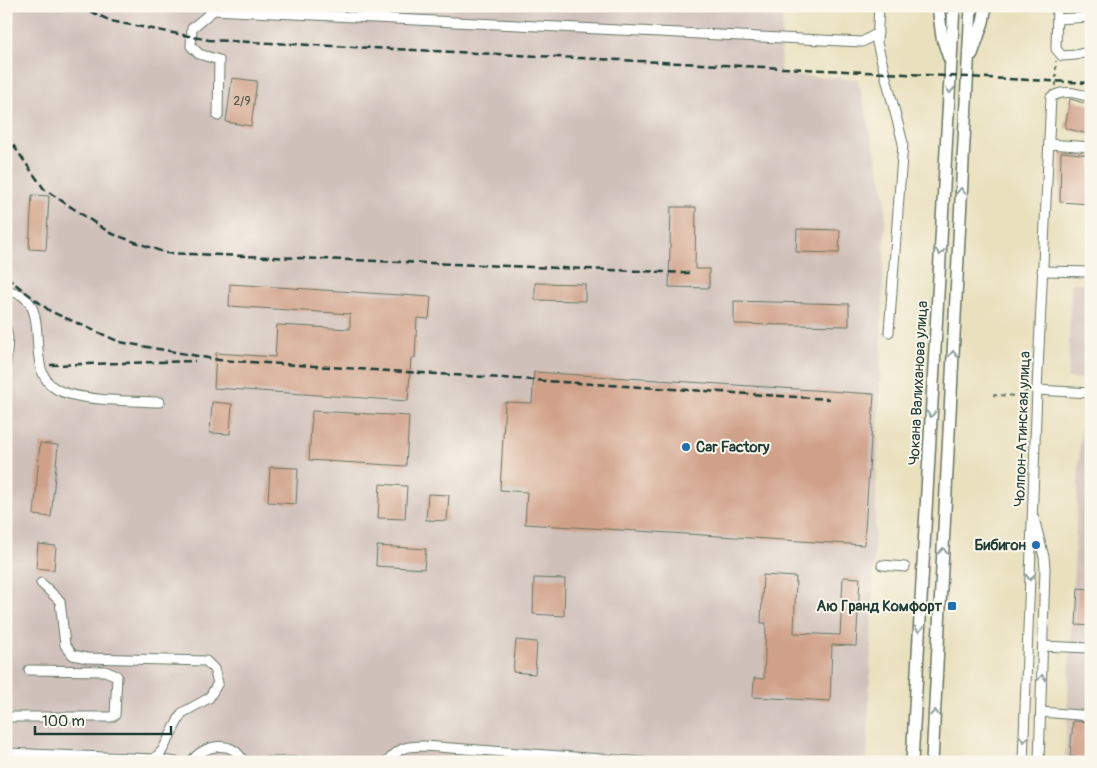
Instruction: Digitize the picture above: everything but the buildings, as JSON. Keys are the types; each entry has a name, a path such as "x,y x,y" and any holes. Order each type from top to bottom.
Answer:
{"main road":[{"path":"938,6 942,37 952,64"},
{"name":"Чокана Валиханова улица","path":"912,762 954,6"},
{"path":"932,762 971,6"},
{"path":"968,65 977,41 986,6"},
{"path":"922,569 942,570"}],"street":[{"path":"879,6 877,43 903,143 889,332"},
{"path":"1058,6 1056,49 1062,56 1076,56 1091,51"},
{"path":"218,116 219,60 199,54 191,46 192,28 214,10 862,42 878,33"},
{"path":"1057,19 1091,17"},
{"path":"1053,96 1058,92 1072,92 1091,97"},
{"name":"Чолпон-Атинская улица","path":"1023,762 1036,390 1048,144 1053,96"},
{"path":"1048,144 1091,147"},
{"path":"1042,271 1091,272"},
{"path":"6,290 24,296 33,308 41,370 50,385 70,394 111,400 160,402"},
{"path":"6,328 8,338 6,364"},
{"path":"1036,390 1091,393"},
{"path":"1032,511 1044,557 1039,762"},
{"path":"882,565 905,567"},
{"path":"41,583 60,601 65,645 73,655 87,658 206,661 214,669 218,682 209,698 182,713 162,751 154,759"},
{"path":"1043,646 1088,648 1091,646"},
{"path":"6,717 111,717 115,715 117,676 106,670 29,670"},
{"path":"1041,712 1091,716"},
{"path":"191,762 195,756 217,745 231,747 241,755 243,762 314,762"},
{"path":"387,762 396,751 407,746 424,746 643,762"},
{"path":"6,753 154,759 176,762"}],"path":[{"path":"1053,96 1056,49"},
{"path":"993,395 1020,396"}],"shaded area":[{"path":"6,6 783,6 780,75 858,79 886,200 867,762 6,762"},
{"path":"1091,222 1091,762 1065,762 1083,379 1068,378 1071,283 1088,284"}],"railway":[{"path":"79,6 111,21 209,40 1091,83"},
{"path":"6,135 44,189 110,233 166,253 690,273"},
{"path":"6,277 50,311 120,342 219,360 829,399"},
{"path":"50,365 195,361"}],"place":[{"name":"Car Factory","path":"686,447"},
{"name":"Бибигон","path":"1036,545"},
{"name":"Аю Гранд Комфорт","path":"952,606"}]}
